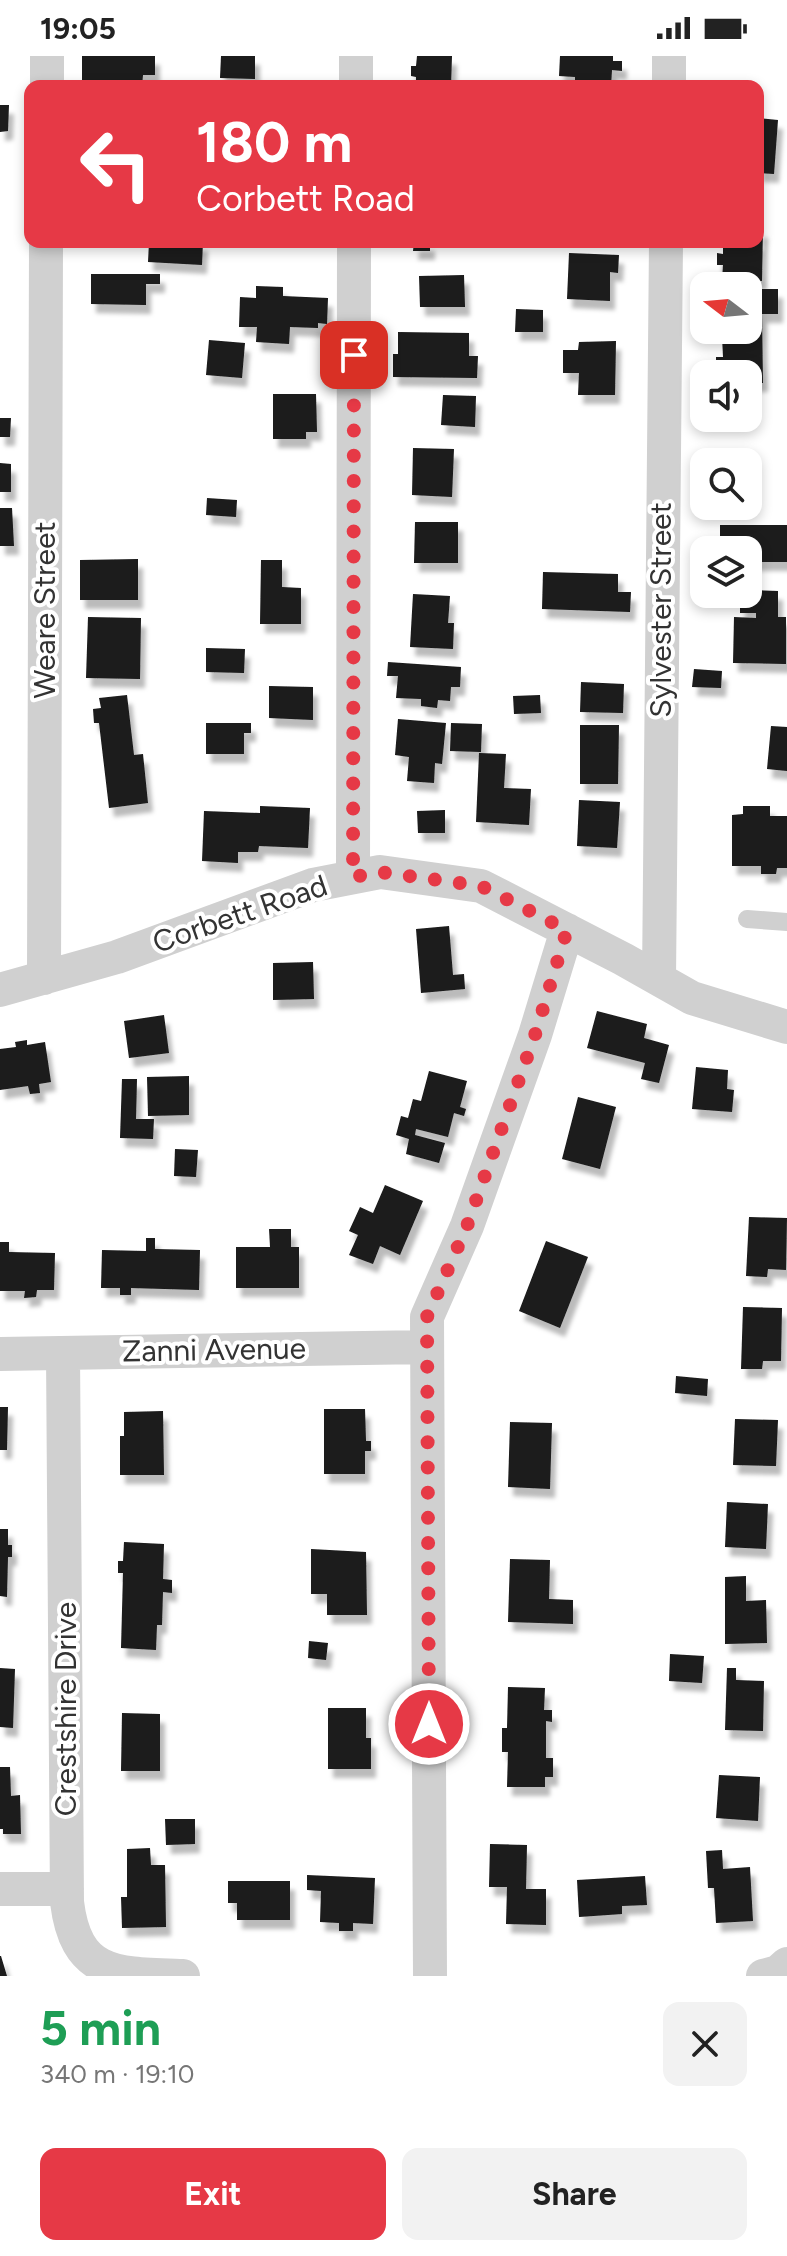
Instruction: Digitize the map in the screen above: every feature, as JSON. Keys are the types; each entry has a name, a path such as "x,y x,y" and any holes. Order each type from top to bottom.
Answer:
{"street":[{"path":"47,56 47,80"},
{"path":"356,56 356,80"},
{"path":"669,56 669,80"},
{"name":"Weare Street","path":"44,978 46,248"},
{"path":"353,877 354,248"},
{"name":"Sylvester Street","path":"659,979 666,248"},
{"name":"Corbett Road","path":"0,990 117,957 313,885 380,872 481,886 692,998 787,1027"},
{"path":"430,1976 427,1317 467,1226 535,1035 567,930"},
{"name":"Zanni Avenue","path":"0,1354 427,1347"},
{"name":"Crestshire Drive","path":"63,1353 69,1924 81,1954 95,1967 112,1974 183,1976"},
{"path":"0,1889 67,1889"},
{"path":"763,1976 778,1972 787,1964"}],"lane":[{"path":"747,919 787,922"}],"building":[{"path":"82,56 155,56 155,75 143,75 143,80 82,80"},
{"path":"221,56 255,56 255,79 220,78"},
{"path":"417,56 452,56 451,80 416,80 411,76 411,66 416,66"},
{"path":"560,56 613,56 613,61 622,61 622,71 612,70 611,80 575,80 575,77 559,76"},
{"path":"0,105 9,105 8,131 0,132"},
{"path":"764,119 778,120 774,174 764,173"},
{"path":"149,248 203,248 202,265 148,262"},
{"path":"413,248 430,248 430,251 413,251"},
{"path":"723,248 763,248 762,281 762,272 723,272 723,265 717,265 717,253 723,254"},
{"path":"569,253 619,255 618,273 610,272 610,301 567,299"},
{"path":"91,274 160,274 160,284 146,284 146,305 91,304"},
{"path":"464,275 465,307 420,307 419,276"},
{"path":"256,286 283,287 283,296 328,298 327,324 318,323 318,328 290,327 289,344 256,342 257,327 239,327 240,297 256,298"},
{"path":"762,289 778,289 778,314 762,314"},
{"path":"516,309 543,310 543,332 515,332"},
{"path":"762,314 763,383 762,360 716,360 716,357 723,357 722,344 762,344"},
{"path":"398,332 469,333 469,356 478,356 477,378 393,377 393,354 398,354"},
{"path":"209,340 245,343 242,378 206,375"},
{"path":"616,341 615,395 578,395 579,373 563,373 563,350 578,350 579,342"},
{"path":"273,394 316,394 317,432 306,432 306,439 273,439"},
{"path":"443,395 476,396 475,427 441,425"},
{"path":"0,418 11,418 10,437 0,437"},
{"path":"413,448 454,449 452,497 412,495"},
{"path":"0,463 11,464 11,492 0,492"},
{"path":"207,498 237,500 236,517 206,515"},
{"path":"0,508 12,508 14,546 0,546"},
{"path":"415,522 458,522 458,563 414,563"},
{"path":"720,525 787,525 787,562 762,562 762,536 720,536"},
{"path":"138,559 138,600 80,600 80,560"},
{"path":"261,560 282,560 282,587 301,588 301,624 260,624"},
{"path":"543,572 618,574 618,592 631,592 630,612 542,609"},
{"path":"762,590 778,591 778,617 786,617 786,664 733,663 734,617 756,618 756,613 740,613 740,608 762,608"},
{"path":"413,594 450,596 448,623 454,623 453,649 410,647"},
{"path":"88,617 141,618 140,679 86,678"},
{"path":"206,648 245,649 244,673 206,672"},
{"path":"388,662 461,667 460,687 451,687 450,701 438,700 437,708 421,706 421,699 396,698 398,676 387,676"},
{"path":"694,669 722,671 721,688 692,687"},
{"path":"581,682 624,684 623,713 580,712"},
{"path":"269,686 313,687 313,720 269,718"},
{"path":"127,695 134,755 143,754 148,803 109,808 99,723 94,723 93,709 101,708 99,698"},
{"path":"540,695 541,713 514,714 513,696"},
{"path":"398,719 446,723 442,764 435,763 434,783 407,781 409,757 395,755"},
{"path":"206,723 251,723 251,733 244,733 244,754 206,754"},
{"path":"451,723 482,724 481,752 450,751"},
{"path":"580,725 619,725 618,784 580,784"},
{"path":"771,726 787,727 787,771 767,769"},
{"path":"479,753 506,754 504,788 531,789 529,825 476,822"},
{"path":"579,800 620,802 617,848 577,846"},
{"path":"260,806 310,808 308,848 259,846 258,852 238,852 238,863 202,861 204,811 260,813"},
{"path":"743,806 770,806 770,816 787,816 787,868 777,868 776,874 761,874 761,866 732,866 732,815 743,814"},
{"path":"445,810 445,833 418,833 417,811"},
{"path":"449,926 453,975 464,974 465,989 421,993 416,929"},
{"path":"313,962 314,999 273,1000 273,963"},
{"path":"597,1011 647,1024 644,1038 669,1045 659,1083 641,1079 645,1063 587,1048"},
{"path":"164,1015 169,1053 129,1058 124,1021"},
{"path":"27,1040 27,1045 45,1042 51,1082 39,1084 40,1093 30,1094 28,1086 0,1090 0,1049 16,1047 15,1042"},
{"path":"696,1067 728,1070 727,1089 734,1090 732,1112 692,1109"},
{"path":"429,1071 467,1081 460,1107 466,1109 464,1116 454,1113 448,1137 416,1129 415,1135 445,1143 439,1163 406,1154 409,1139 396,1135 401,1116 408,1118 413,1099 421,1101"},
{"path":"189,1076 189,1115 148,1116 147,1077"},
{"path":"122,1079 137,1079 136,1119 154,1119 153,1139 120,1138"},
{"path":"578,1097 616,1107 600,1169 562,1159"},
{"path":"175,1149 198,1150 196,1177 174,1176"},
{"path":"385,1185 423,1201 400,1255 380,1246 373,1264 349,1255 358,1235 349,1231 360,1207 373,1213"},
{"path":"749,1217 787,1218 786,1270 768,1269 767,1277 746,1276"},
{"path":"269,1229 291,1229 291,1247 299,1247 299,1288 236,1288 236,1247 270,1247"},
{"path":"146,1238 155,1238 155,1249 200,1250 199,1290 131,1288 131,1295 120,1295 120,1288 101,1288 102,1250 146,1251"},
{"path":"546,1241 588,1257 560,1328 519,1311"},
{"path":"0,1242 9,1242 9,1252 55,1253 54,1290 37,1290 36,1297 24,1298 25,1291 0,1291"},
{"path":"743,1307 782,1308 781,1361 763,1361 762,1369 741,1369"},
{"path":"676,1376 708,1379 707,1396 675,1393"},
{"path":"0,1407 8,1407 7,1450 0,1450"},
{"path":"324,1409 365,1409 366,1441 371,1441 371,1451 365,1451 365,1474 324,1474"},
{"path":"163,1411 164,1475 120,1475 120,1436 124,1436 124,1412"},
{"path":"735,1419 778,1420 776,1466 733,1465"},
{"path":"510,1422 552,1423 550,1489 508,1487"},
{"path":"727,1502 768,1504 766,1549 725,1547"},
{"path":"0,1529 8,1529 8,1545 12,1545 12,1557 8,1557 7,1597 0,1596"},
{"path":"124,1542 164,1544 163,1579 172,1580 172,1593 163,1592 162,1625 157,1625 156,1650 121,1648 123,1573 118,1573 118,1561 123,1561"},
{"path":"311,1549 366,1552 367,1615 327,1615 327,1594 311,1594"},
{"path":"510,1559 550,1560 549,1599 573,1600 573,1624 508,1622"},
{"path":"746,1576 746,1601 766,1600 767,1643 725,1644 725,1577"},
{"path":"309,1641 328,1643 326,1660 308,1658"},
{"path":"670,1654 704,1656 702,1683 669,1681"},
{"path":"0,1668 15,1669 13,1728 0,1727"},
{"path":"727,1668 736,1668 736,1680 764,1681 763,1731 725,1730"},
{"path":"508,1687 545,1688 544,1710 552,1710 552,1722 546,1721 546,1758 553,1758 553,1777 545,1777 545,1787 507,1787 508,1752 502,1752 502,1728 507,1728"},
{"path":"328,1708 366,1708 366,1738 371,1738 371,1769 328,1769"},
{"path":"122,1713 160,1714 160,1771 121,1771"},
{"path":"0,1767 10,1767 11,1796 20,1795 21,1834 3,1834 3,1829 0,1829"},
{"path":"719,1775 760,1777 758,1821 716,1818"},
{"path":"165,1819 195,1819 195,1844 166,1845"},
{"path":"490,1844 527,1845 526,1889 546,1889 546,1925 506,1924 507,1887 489,1887"},
{"path":"150,1848 151,1865 165,1865 166,1927 122,1928 121,1897 127,1897 127,1849"},
{"path":"722,1850 723,1869 750,1867 753,1921 716,1923 714,1888 708,1888 706,1851"},
{"path":"307,1875 375,1878 373,1924 353,1923 353,1931 339,1931 339,1923 320,1922 321,1891 307,1890"},
{"path":"645,1876 647,1905 622,1906 622,1914 579,1917 577,1880"},
{"path":"228,1881 290,1881 290,1920 237,1920 237,1903 228,1903"},
{"path":"1,1956 7,1976 0,1976"}],"route":[{"path":"354,355 353,877 380,872 481,886 567,930 535,1035 467,1226 427,1317 429,1724"}]}
